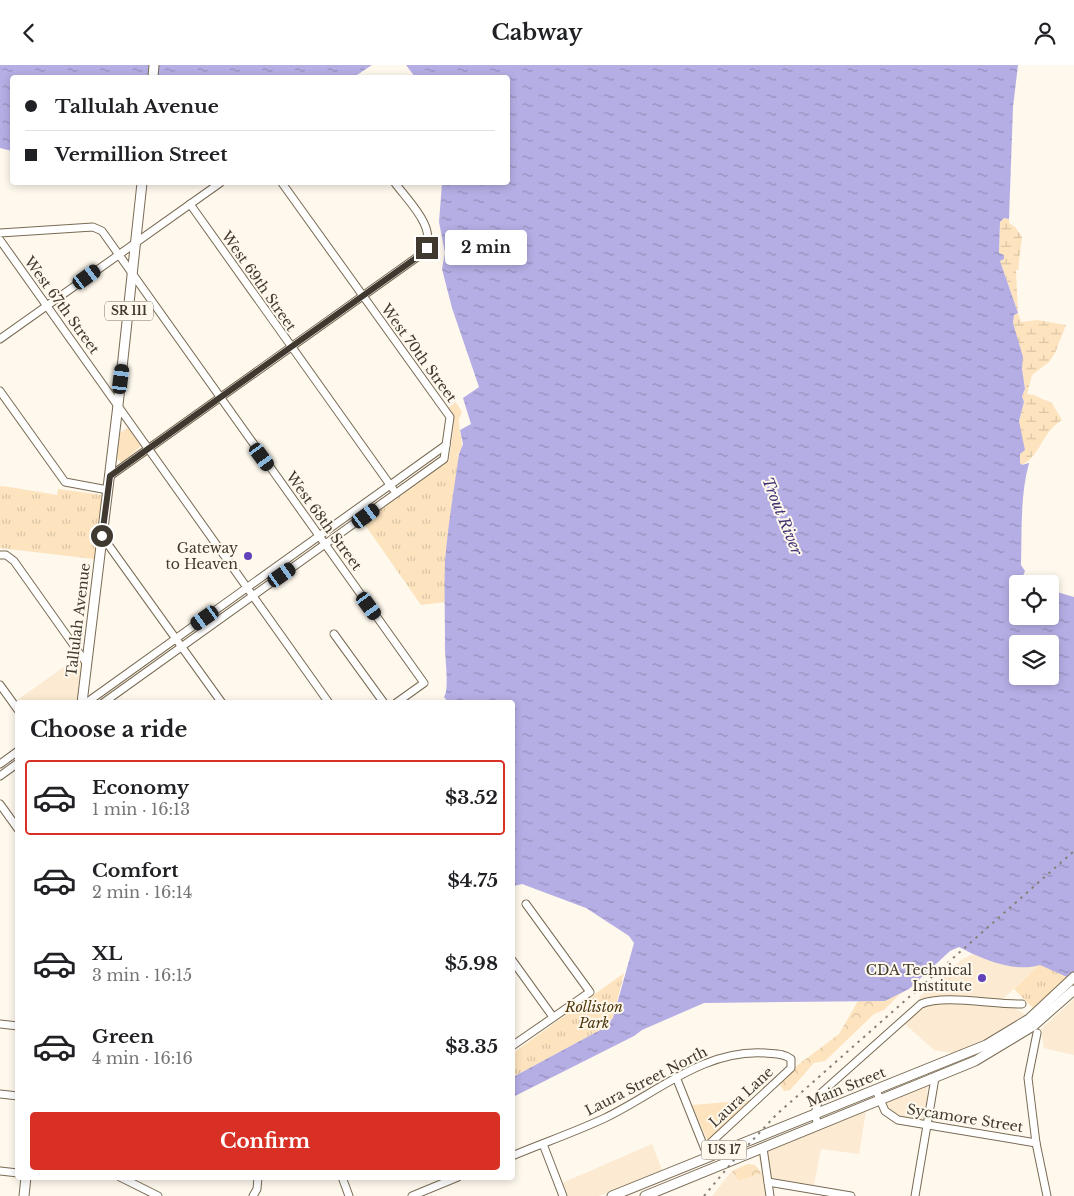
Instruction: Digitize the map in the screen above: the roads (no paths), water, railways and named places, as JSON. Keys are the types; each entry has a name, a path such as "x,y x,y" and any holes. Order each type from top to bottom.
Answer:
{"main road":[{"name":"Tallulah Avenue","path":"84,700 137,242 142,185"},
{"name":"Main Street","path":"645,1196 880,1101 990,1053 1018,1031 1074,977"},
{"name":"Main Street","path":"612,1196 670,1173 707,1153 815,1114 1018,1031 1046,1015 1074,990"},
{"path":"24,1196 26,1180"}],"street":[{"path":"0,339 217,185"},
{"name":"West 70th Street","path":"107,700 444,459 450,417 283,185"},
{"path":"110,476 423,253 428,238 427,227 396,185"},
{"name":"West 69th Street","path":"190,204 396,494"},
{"name":"West 68th Street","path":"0,233 98,229 424,683 400,700"},
{"name":"West 67th Street","path":"0,240 327,700"},
{"path":"0,391 65,482 108,490"},
{"path":"88,700 248,588 446,445"},
{"path":"102,536 220,700"},
{"path":"3,555 14,561 87,664"},
{"path":"334,634 382,700"},
{"path":"0,685 15,706"},
{"path":"0,764 15,753"},
{"path":"0,776 15,765"},
{"path":"0,804 15,825"},
{"path":"515,1043 590,991 526,904"},
{"path":"515,964 553,1017"},
{"path":"818,1126 815,1114 820,1094 829,1084 921,1005 928,1001 1022,1004"},
{"path":"0,1024 15,1026"},
{"path":"1036,1033 1028,1069 1036,1143 1047,1196"},
{"name":"Laura Street North","path":"515,1155 612,1114 646,1097 676,1077 706,1063 739,1053 781,1055 788,1057 792,1063"},
{"name":"Laura Lane","path":"707,1153 791,1068 792,1063"},
{"path":"676,1077 707,1153"},
{"path":"915,1196 935,1078"},
{"name":"Sycamore Street","path":"876,1090 880,1101 890,1116 898,1120 1036,1143"},
{"path":"0,1094 15,1096"},
{"path":"543,1144 563,1196"},
{"path":"763,1148 770,1196"},
{"path":"0,1171 15,1173"},
{"path":"670,1173 675,1184"},
{"path":"126,1180 158,1196"},
{"path":"253,1196 257,1189 258,1180"},
{"path":"343,1180 349,1196"},
{"path":"412,1196 451,1180"},
{"path":"768,1182 851,1196"}],"water":[{"path":"0,65 372,65 357,75 10,75 10,150 0,148"},
{"name":"Trout River","path":"406,65 1018,65 1013,107 1009,219 1004,218 1000,222 999,253 1004,255 1004,259 1000,261 1018,313 1014,315 1013,323 1023,357 1022,369 1025,389 1022,396 1024,402 1019,421 1025,450 1020,454 1020,463 1022,465 1029,463 1023,501 1022,526 1021,565 1025,571 1023,575 1009,575 1009,625 1059,625 1059,593 1074,597 1074,974 1067,977 1040,965 1020,967 998,964 959,947 950,951 909,989 885,1001 704,1003 642,1030 634,1036 515,1096 515,1076 604,1028 613,1018 634,943 629,936 586,908 522,884 515,886 515,700 446,700 444,697 447,686 445,647 446,548 459,454 463,444 460,430 471,424 463,398 479,387 452,308 442,269 445,253 439,222 442,185 510,185 510,75 414,75"}],"railway":[{"path":"704,1196 734,1160 777,1114 1074,851"}],"place":[{"name":"Gateway to Heaven","path":"248,556"},
{"name":"CDA Technical Institute","path":"982,978"}],"park label":[{"name":"Rolliston Park","path":"594,1015"}]}
